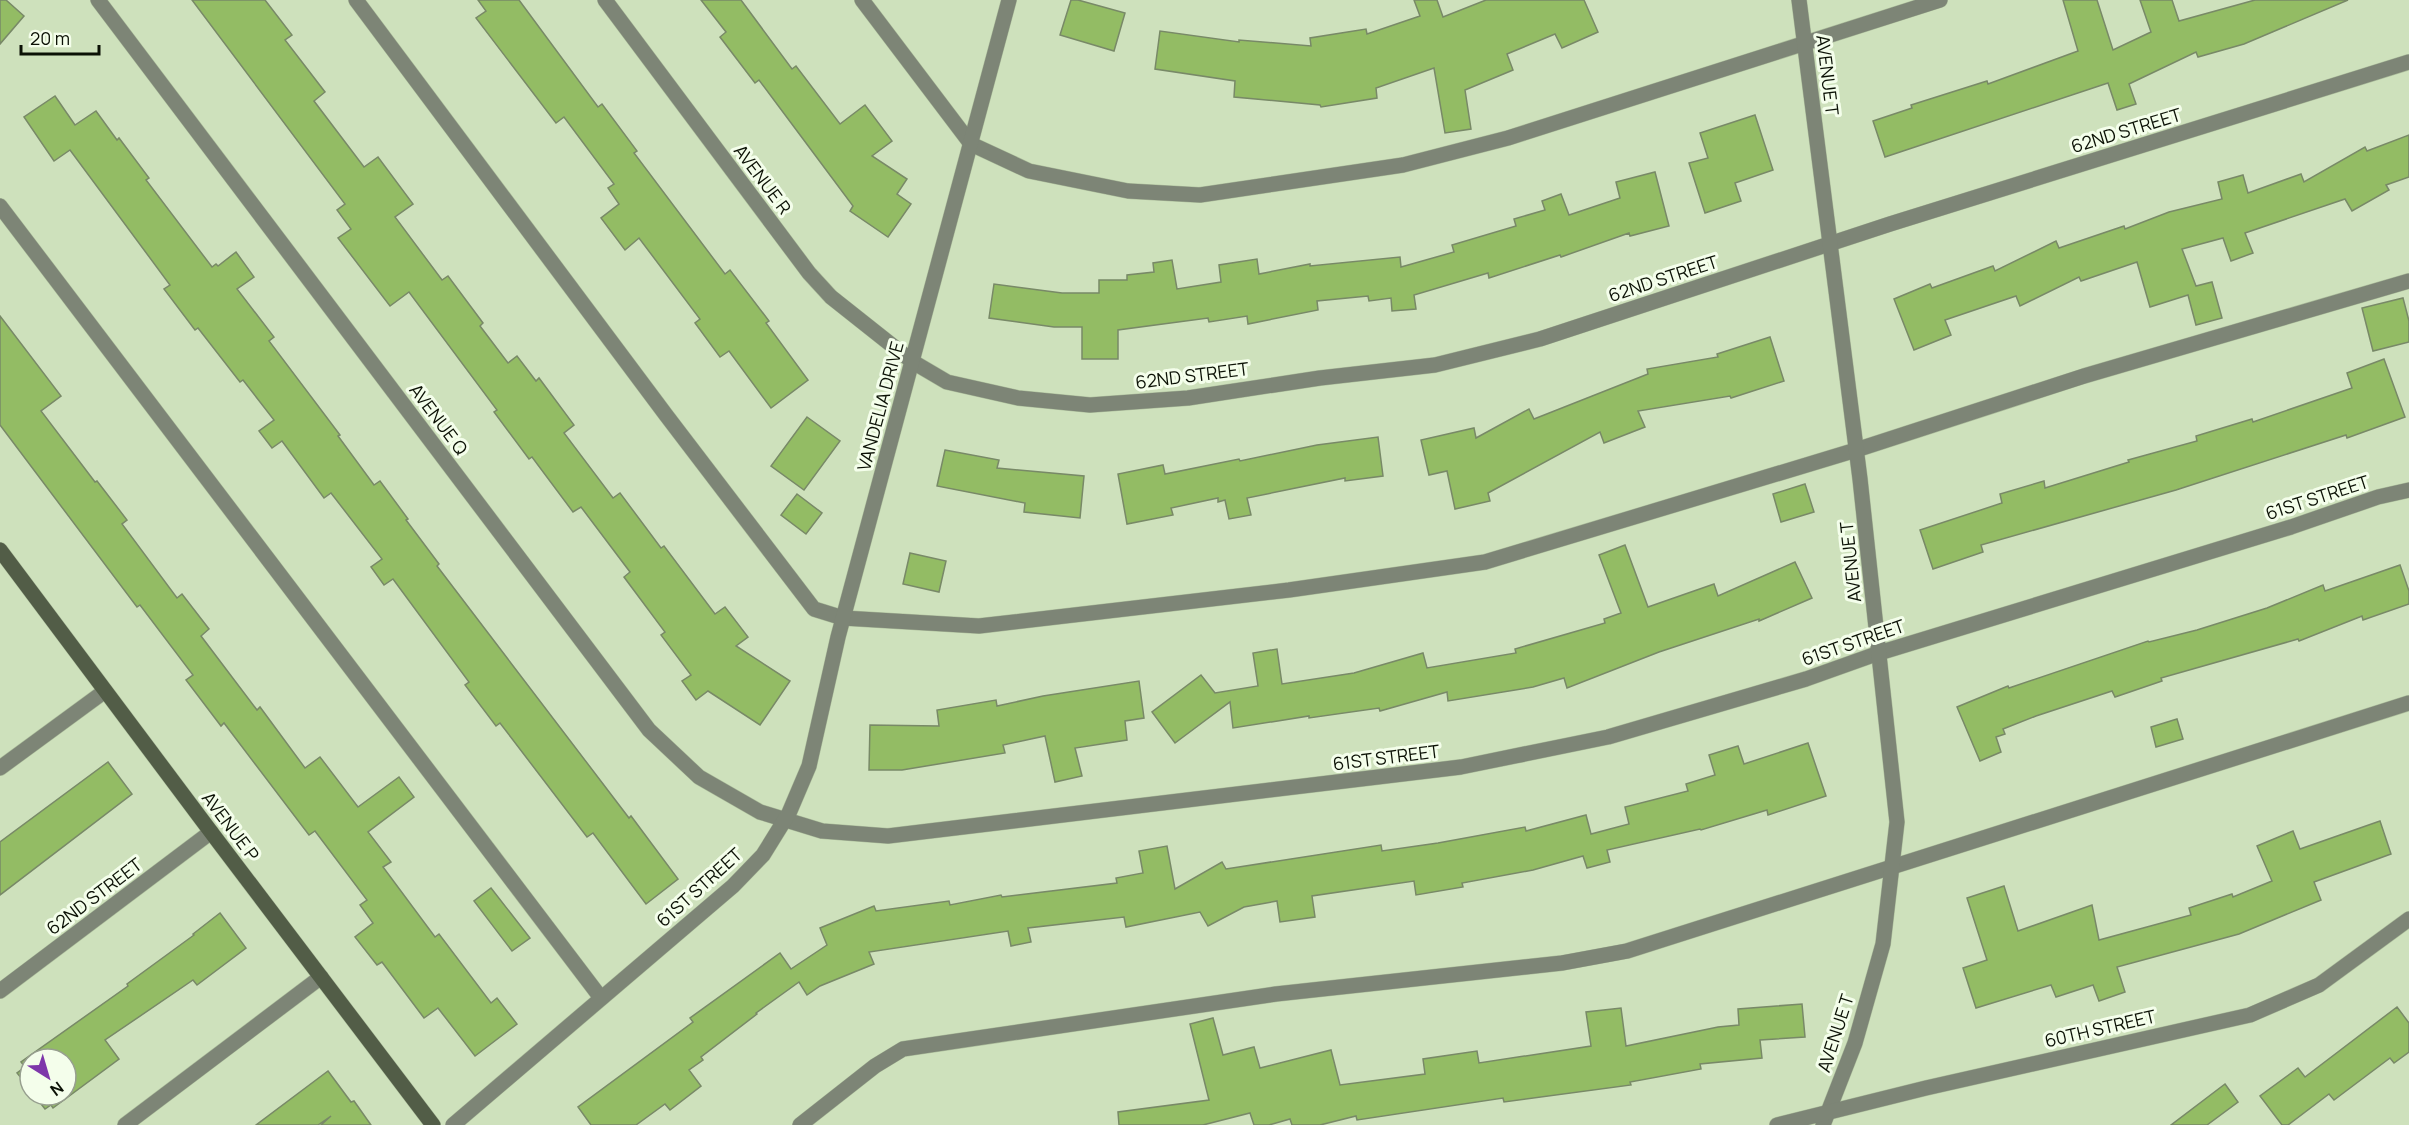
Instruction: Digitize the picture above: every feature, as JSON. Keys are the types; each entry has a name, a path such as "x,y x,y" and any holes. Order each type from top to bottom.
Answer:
{"street":[{"name":"AVENUE Q","path":"98,0 649,730 699,777 760,812 784,820"},
{"path":"356,0 814,609 843,618 979,626 1289,590 1485,562 1856,450 2084,376 2409,281"},
{"name":"AVENUE R","path":"605,0 809,273 831,297 912,362"},
{"path":"862,0 971,144 1029,171 1128,191 1200,195 1403,165 1485,144 1940,0"},
{"name":"VANDELIA DRIVE","path":"784,820 809,766 843,618 1010,0"},
{"name":"AVENUE T","path":"1799,0 1856,450 1897,822 1883,944 1855,1042 1826,1119"},
{"name":"62ND STREET","path":"912,362 947,382 1018,398 1090,405 1188,398 1445,362 1540,339 1829,244 2409,62"},
{"path":"0,206 601,998"},
{"name":"61ST STREET","path":"453,1125 733,886 763,855 784,820 822,831 888,836 1461,767 1608,737 1806,679 1879,652 2291,527 2378,497 2409,490"},
{"name":"AVENUE P","path":"0,549 433,1125"},
{"path":"0,768 105,691"},
{"path":"800,1125 875,1066 903,1049 1276,994 1562,963 1627,951 2409,704"},
{"name":"62ND STREET","path":"0,991 211,832"},
{"name":"60TH STREET","path":"1777,1125 1826,1119 1937,1085 2250,1015 2319,985 2409,919"},
{"path":"125,1125 321,977"}],"building":[{"path":"0,0 6,0 24,16 0,44"},
{"path":"192,0 265,0 292,35 285,40 325,92 314,101 364,167 378,157 413,204 395,217 442,280 448,276 483,323 480,326 508,363 517,356 536,381 539,378 574,425 564,433 613,498 620,493 661,548 664,546 715,614 725,607 748,637 736,646 790,681 760,725 708,691 696,700 682,681 691,675 661,635 665,632 624,577 630,572 581,507 573,512 532,457 529,459 494,412 497,410 409,292 390,306 338,238 351,229 337,210 345,204"},
{"path":"478,0 519,0 598,107 602,104 637,151 634,153 725,274 730,270 769,321 766,323 808,380 771,408 729,351 720,357 695,323 700,319 639,238 625,250 601,218 619,204 608,188 614,184 564,117 556,123 476,18 486,11"},
{"path":"701,0 741,0 792,69 796,66 840,124 865,105 892,141 872,156 907,179 897,194 911,204 888,237 850,211 853,206 759,80 755,83 720,37 726,32"},
{"path":"1071,0 1125,13 1114,51 1060,35"},
{"path":"1414,0 1437,0 1443,17 1486,0 1584,0 1598,32 1562,48 1555,34 1507,54 1513,70 1465,90 1471,129 1445,133 1434,68 1376,88 1377,98 1321,107 1320,105 1234,97 1235,81 1155,69 1160,31 1239,42 1239,40 1311,46 1310,38 1366,29 1367,34 1420,16"},
{"path":"2063,0 2097,0 2113,50 2151,32 2140,0 2172,0 2179,21 2255,0 2348,0 2244,44 2198,57 2196,52 2129,84 2136,104 2117,110 2108,83 1885,157 1873,121 1912,108 1911,105 1987,81 1988,84 2078,51"},
{"path":"55,96 75,125 96,111 149,178 146,180 212,267 216,264 218,266 236,252 254,277 237,289 274,337 269,341 340,435 338,436 374,485 380,481 439,564 437,566 678,879 646,904 593,833 587,837 500,723 496,726 465,685 469,682 393,579 384,585 371,567 382,559 331,493 324,498 282,441 272,448 259,431 274,420 243,380 240,382 198,328 195,330 164,289 170,285 70,150 54,161 24,117"},
{"path":"1755,115 1773,170 1735,183 1741,201 1705,213 1689,163 1708,158 1700,133"},
{"path":"2409,135 2409,177 2386,185 2389,190 2352,211 2345,199 2245,233 2253,253 2231,261 2223,238 2182,249 2196,286 2212,282 2222,318 2196,325 2188,295 2150,307 2137,262 2081,281 2079,277 2020,306 2016,296 1945,320 1951,335 1914,350 1894,299 1930,284 1932,288 1993,266 1995,271 2056,241 2059,248 2124,226 2125,229 2169,212 2222,199 2218,182 2243,175 2248,193 2301,174 2304,182 2365,147 2367,151"},
{"path":"1655,172 1669,226 1630,236 1629,233 1561,257 1560,255 1489,278 1488,273 1414,295 1416,309 1392,311 1391,298 1369,301 1368,296 1317,301 1318,310 1248,324 1247,316 1209,322 1208,318 1118,330 1118,359 1082,359 1082,327 1054,327 989,318 994,284 1062,293 1099,293 1099,280 1127,280 1127,275 1154,272 1153,263 1172,260 1177,289 1221,282 1219,265 1257,259 1259,274 1310,264 1310,266 1400,257 1401,267 1454,252 1452,245 1516,226 1514,219 1545,210 1542,201 1561,194 1569,215 1620,198 1616,182"},
{"path":"2403,298 2409,321 2409,342 2373,351 2362,308"},
{"path":"0,316 61,396 41,411 127,520 122,524 177,598 182,594 209,629 201,636 257,710 260,707 305,768 320,757 358,807 399,777 414,797 368,832 391,862 383,867 435,937 439,934 491,1003 497,998 517,1024 475,1056 438,1008 424,1018 382,962 377,965 355,937 373,923 360,905 367,900 315,831 309,835 224,723 221,726 186,680 193,675 140,605 137,607 0,425"},
{"path":"1770,337 1784,381 1731,398 1730,396 1638,411 1645,427 1604,443 1600,432 1488,493 1490,501 1455,509 1447,471 1429,475 1421,440 1474,428 1476,438 1529,409 1534,419 1648,374 1647,369 1718,357 1717,354"},
{"path":"2384,359 2405,417 2347,438 2346,435 2176,490 1981,545 1983,552 1933,569 1920,530 2002,503 2000,494 2044,481 2045,488 2129,462 2128,460 2197,441 2196,436 2252,419 2253,422 2352,388 2347,373"},
{"path":"807,417 840,441 804,490 771,466"},
{"path":"1378,437 1383,476 1345,481 1345,478 1247,498 1251,515 1229,519 1225,500 1218,502 1218,498 1171,508 1173,515 1127,524 1118,474 1163,465 1165,474 1317,445"},
{"path":"945,450 999,460 997,468 1084,476 1080,518 1024,512 1025,503 937,486"},
{"path":"1805,484 1814,512 1781,522 1773,494"},
{"path":"797,494 822,513 806,534 781,515"},
{"path":"1625,545 1648,607 1714,584 1718,596 1795,562 1812,598 1759,621 1759,619 1659,652 1567,688 1564,678 1533,687 1448,701 1447,692 1380,711 1379,708 1309,718 1309,716 1233,728 1230,702 1175,743 1152,712 1201,675 1215,693 1258,686 1253,653 1277,649 1282,684 1354,673 1423,653 1427,668 1516,653 1515,649 1605,623 1604,619 1621,613 1599,555"},
{"path":"910,553 946,561 939,592 903,584"},
{"path":"2400,565 2409,591 2409,604 2363,620 2362,616 2299,641 2298,639 2161,678 2162,681 2115,697 2112,691 2036,716 2003,729 2005,734 1996,737 2001,752 1980,761 1957,707 2008,686 2009,688 2148,641 2197,630 2267,608 2323,585 2325,591"},
{"path":"1139,681 1144,718 1125,721 1127,740 1075,748 1082,776 1055,782 1045,736 1003,745 1005,753 902,770 869,770 870,725 939,726 937,710 996,700 997,706 1043,696"},
{"path":"2177,719 2183,739 2156,747 2151,727"},
{"path":"1808,743 1826,796 1768,815 1767,810 1701,830 1607,850 1610,862 1587,868 1583,856 1533,870 1462,883 1463,887 1416,895 1414,881 1312,896 1315,917 1280,922 1277,901 1244,907 1208,926 1200,912 1126,927 1124,917 1028,928 1031,942 1011,946 1008,931 869,952 874,964 820,986 807,995 799,982 756,1013 701,1057 703,1060 689,1070 701,1086 670,1110 665,1104 636,1125 591,1125 578,1107 693,1022 690,1018 780,953 791,969 827,945 820,928 874,906 876,911 949,901 950,905 1001,895 1002,897 1117,883 1116,878 1143,873 1139,851 1167,846 1175,889 1222,862 1226,869 1381,845 1382,851 1525,827 1526,831 1586,815 1591,834 1629,824 1625,807 1688,791 1686,784 1715,775 1709,755 1738,746 1744,764"},
{"path":"108,762 132,794 0,895 0,842"},
{"path":"2380,821 2391,854 2314,882 2321,900 2239,934 2117,967 2125,992 2099,1001 2093,985 2056,997 2051,985 1976,1008 1963,968 1987,960 1967,898 2004,886 2018,931 2092,905 2099,940 2191,915 2189,908 2232,894 2233,897 2272,881 2257,846 2293,831 2300,849"},
{"path":"491,888 530,938 512,951 474,901"},
{"path":"220,913 246,948 197,985 193,980 105,1040 119,1059 78,1089 78,1047 42,1047 128,986 127,984"},
{"path":"1802,1004 1805,1037 1760,1040 1762,1058 1700,1064 1701,1069 1630,1082 1631,1085 1504,1102 1503,1098 1357,1120 1356,1116 1320,1125 1292,1125 1290,1119 1269,1125 1254,1125 1250,1113 1203,1125 1119,1125 1118,1112 1209,1100 1190,1024 1213,1018 1223,1055 1254,1047 1260,1068 1331,1050 1340,1085 1425,1074 1423,1059 1477,1051 1479,1063 1591,1046 1586,1012 1621,1008 1626,1046 1718,1027 1739,1025 1738,1009"},
{"path":"2397,1007 2409,1023 2409,1052 2394,1063 2390,1058 2334,1100 2329,1094 2288,1125 2282,1125 2260,1096 2298,1068 2305,1077"},
{"path":"328,1071 371,1125 321,1125 331,1116 318,1125 256,1125"},
{"path":"2225,1084 2238,1102 2207,1125 2171,1125"}]}
